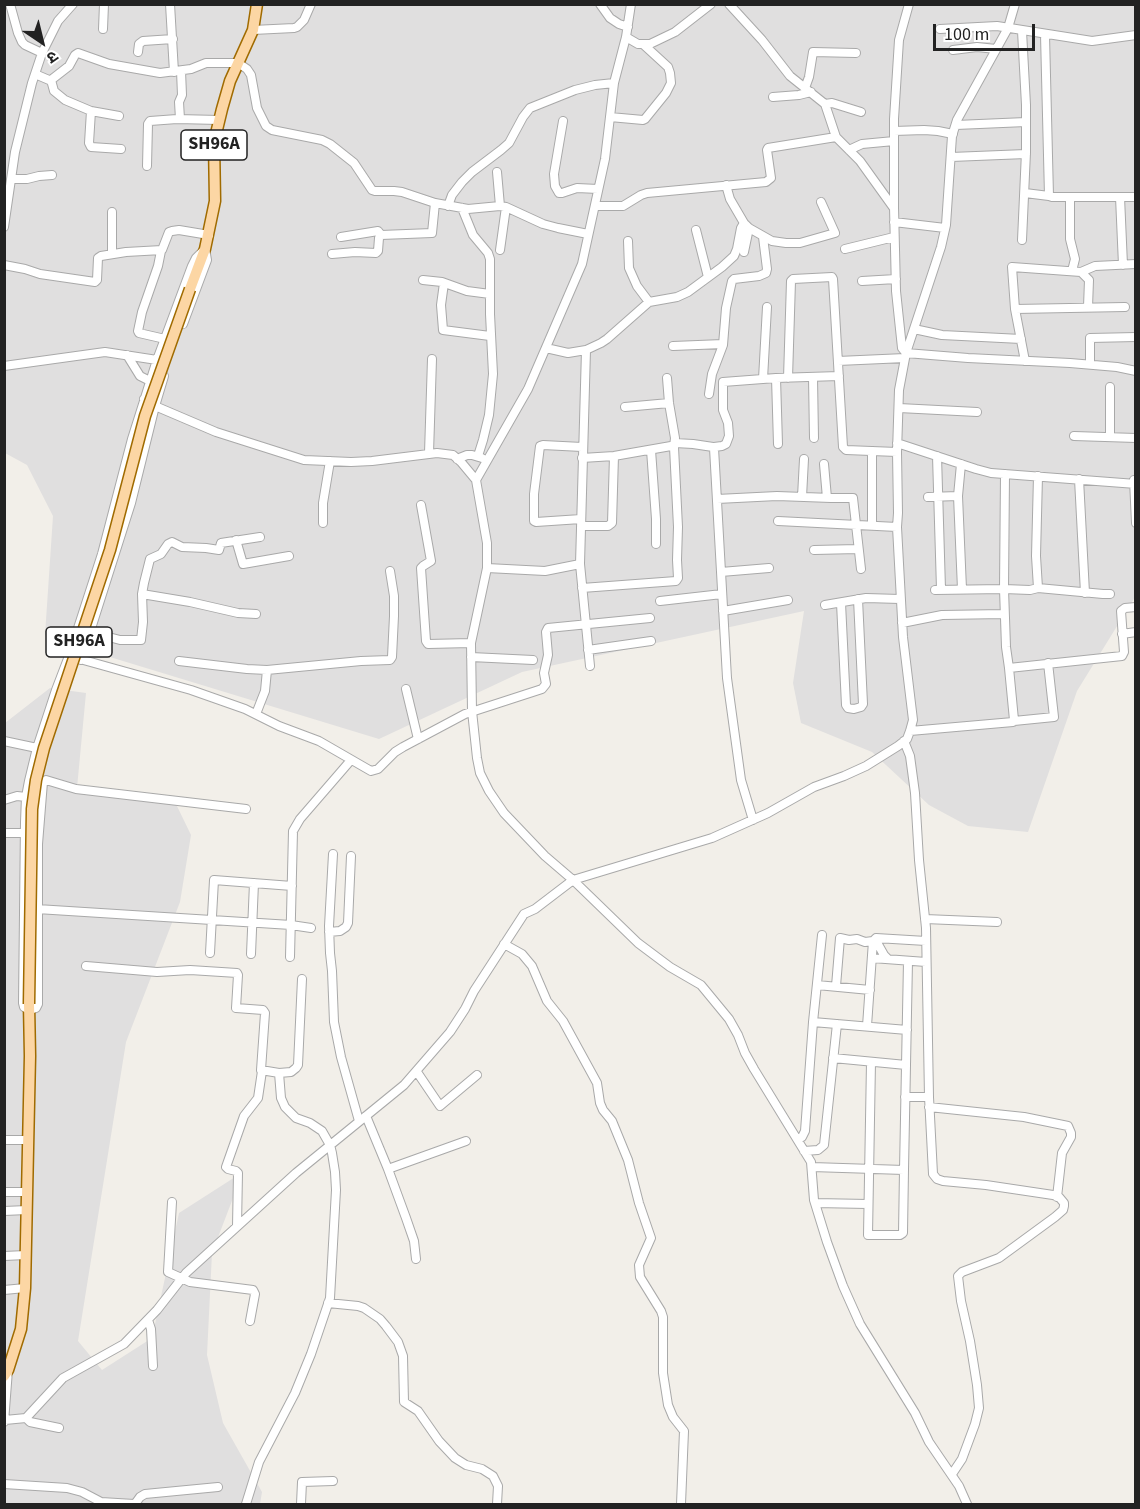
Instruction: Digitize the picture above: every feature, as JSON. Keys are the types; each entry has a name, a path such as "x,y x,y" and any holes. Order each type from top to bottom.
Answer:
{"main road":[{"name":"SH96A","path":"6,1373 21,1329 25,1288 32,809 36,780 44,748 110,550 145,417 209,235 215,201 214,142 230,81 253,30 257,4"}],"street":[{"path":"10,4 22,42 42,53"},
{"path":"4,227 15,152 35,74 42,53 58,21 73,4"},
{"path":"103,29 104,4"},
{"path":"170,4 172,39 182,95 179,102 180,119"},
{"path":"253,30 297,27 304,20 311,4"},
{"path":"600,4 610,18 638,44 644,45 675,32 711,4"},
{"path":"476,480 528,389 582,264 605,159 614,83 627,32 631,4"},
{"path":"729,4 762,40 790,76 825,104 836,137 860,161 894,207"},
{"path":"906,355 901,346 896,279 894,130 899,40 909,4"},
{"path":"6,1373 5,1421 26,1418 63,1378 124,1344 182,1278 237,1226 296,1173 417,1072 450,1032 524,914 535,909 573,880 712,838 768,813 814,787 866,766 904,741 913,720 900,599 897,527 899,390 906,355 941,247 945,228 953,134 971,94 1008,28 1016,4"},
{"path":"940,29 991,26 1092,41 1136,35"},
{"path":"1022,31 1026,122 1022,240"},
{"path":"1045,35 1049,195"},
{"path":"138,52 139,44 144,41 172,39"},
{"path":"610,117 643,120 662,99 671,83 668,67 644,45"},
{"path":"953,50 977,47 996,49"},
{"path":"808,91 813,52 856,53"},
{"path":"51,80 69,66 78,53 120,67 160,73 191,69 206,63 238,63 251,75 257,108 269,129 322,140 330,144 354,163 369,187 375,191 402,192 435,203 462,208 503,207 543,224 588,234"},
{"path":"35,74 51,80"},
{"path":"51,80 52,87 65,100 91,111 119,116"},
{"path":"448,206 452,195 462,182 509,143 530,108 575,90 614,83"},
{"path":"773,97 799,95 808,91"},
{"path":"825,104 832,103 861,112"},
{"path":"91,111 89,142 92,147 121,149"},
{"path":"147,166 148,124 152,120 219,120"},
{"path":"563,121 554,174 555,186 562,193 578,188 598,189"},
{"path":"956,125 1026,122"},
{"path":"894,130 938,130 953,134"},
{"path":"595,206 620,207 647,193 766,182 771,179 768,148 836,137"},
{"path":"849,150 862,144 894,141"},
{"path":"951,157 1026,154"},
{"path":"497,172 503,207 500,250"},
{"path":"11,179 52,175"},
{"path":"726,185 730,199 746,226 772,241 800,243 833,234 836,231 821,202"},
{"path":"1025,193 1052,197 1136,197"},
{"path":"1070,196 1070,239 1077,272 1089,280 1089,307"},
{"path":"1120,197 1123,265"},
{"path":"341,237 378,231 381,235 432,233 435,203"},
{"path":"462,208 473,235 489,253 491,275 492,395 478,456"},
{"path":"112,212 112,254"},
{"path":"894,222 945,228"},
{"path":"744,252 746,226"},
{"path":"546,348 568,353 586,350 601,344 649,302 677,297 688,292 734,256 741,228 746,226"},
{"path":"165,339 138,331 142,312 156,275 161,251 170,231 179,230 209,235"},
{"path":"696,230 708,277"},
{"path":"332,254 377,253 381,235"},
{"path":"708,394 712,374 723,344 726,308 732,279 764,275 766,272 763,237"},
{"path":"844,249 894,237"},
{"path":"628,241 629,268 637,286 649,302"},
{"path":"205,249 192,266 157,360 132,439 102,555 37,748 26,797 24,1007 36,1008 38,1004 38,844 42,783 46,780 76,789 246,809"},
{"path":"81,660 131,503 155,406 171,355 204,271 207,260 205,249"},
{"path":"4,265 93,283 97,280 98,258 101,256 145,250 161,251"},
{"path":"1025,361 1015,309 1012,267 1077,272 1095,266 1136,264"},
{"path":"788,378 792,280 833,278 843,447 846,450 872,451 897,448 937,456 991,473 1135,482 1136,523"},
{"path":"862,281 896,279"},
{"path":"423,280 444,283 466,291 490,294"},
{"path":"444,283 441,305 443,330 490,336"},
{"path":"763,379 767,307"},
{"path":"1015,309 1125,307"},
{"path":"914,329 942,335 1021,339"},
{"path":"1090,364 1090,338 1136,337"},
{"path":"673,346 723,344"},
{"path":"586,350 580,564 590,666"},
{"path":"4,366 105,352 157,360"},
{"path":"127,355 140,376 150,381"},
{"path":"838,361 906,355 1090,364 1136,371"},
{"path":"429,453 432,359"},
{"path":"582,458 614,456 674,445 722,446 726,444 729,436 728,423 723,410 723,383 839,376"},
{"path":"813,377 814,438"},
{"path":"582,588 678,579 674,445 667,378"},
{"path":"776,378 778,444"},
{"path":"1110,387 1110,437"},
{"path":"144,399 216,432 304,460 372,461 437,453 453,455 476,480 488,543 487,568 471,643 472,711 480,773 504,813 545,855 638,943 670,967 696,981 709,993 734,1027 754,1069 811,1162 815,1203 843,1286 860,1324 915,1413 929,1442 952,1474 967,1504"},
{"path":"625,407 669,403"},
{"path":"898,408 977,412"},
{"path":"1074,436 1136,438"},
{"path":"582,447 540,446 534,494 534,521 608,526 612,524 614,456"},
{"path":"478,456 496,447"},
{"path":"714,447 727,678 739,769 753,820"},
{"path":"651,450 656,544"},
{"path":"872,451 872,525"},
{"path":"457,459 466,455 478,456 487,462"},
{"path":"937,456 938,589 1030,590 1038,588 1110,594"},
{"path":"802,497 804,459"},
{"path":"323,523 323,503 330,461"},
{"path":"824,464 826,498"},
{"path":"961,464 958,496 962,588"},
{"path":"1005,474 1004,614 1014,721"},
{"path":"1038,476 1036,556 1038,588"},
{"path":"1079,480 1085,593"},
{"path":"717,499 777,496 853,498 861,569"},
{"path":"928,497 958,496"},
{"path":"421,505 431,561 421,568 426,641 428,644 471,643"},
{"path":"778,521 897,527"},
{"path":"90,632 112,639 141,640 142,594 150,559 161,554 168,544 172,542 182,547 219,550 220,543 260,537"},
{"path":"236,540 243,564 289,556"},
{"path":"814,550 858,549"},
{"path":"487,568 545,571 580,564"},
{"path":"721,572 769,568"},
{"path":"179,661 267,670 391,659 394,596 390,571"},
{"path":"142,594 238,613 256,614"},
{"path":"660,601 722,594"},
{"path":"825,606 872,598 900,599"},
{"path":"723,611 788,600"},
{"path":"841,603 846,705 854,709 863,704 858,600"},
{"path":"1009,668 1122,656 1124,652 1120,611 1136,607"},
{"path":"902,623 942,615 1004,614"},
{"path":"69,656 191,690 245,709 279,726 319,741 369,770 374,770 378,769 395,752 465,714 542,689 546,684 544,673 548,655 547,629 650,618"},
{"path":"1122,634 1136,632"},
{"path":"588,650 651,641"},
{"path":"471,657 534,660"},
{"path":"910,731 1054,717 1048,663"},
{"path":"256,714 265,691 267,670"},
{"path":"406,689 418,739"},
{"path":"4,741 37,748"},
{"path":"904,741 912,768 926,919 929,1097 933,1174 937,1179 943,1181 986,1185 1057,1197 1062,1200 1064,1206 1055,1217 999,1258 962,1272 958,1276 979,1408 962,1459 952,1474"},
{"path":"290,957 293,831 300,819 351,760"},
{"path":"4,800 17,796 26,797"},
{"path":"4,833 25,833"},
{"path":"333,854 329,932 334,1022 341,1057 363,1118 388,1169 414,1241 416,1259"},
{"path":"329,932 340,931 348,923 351,856"},
{"path":"210,953 214,880 292,886"},
{"path":"251,954 254,883"},
{"path":"38,909 311,928"},
{"path":"926,919 997,922"},
{"path":"797,1139 802,1137 805,1131 822,935"},
{"path":"836,986 840,938 865,942 874,940 926,942"},
{"path":"867,1026 874,940"},
{"path":"874,940 888,959"},
{"path":"504,944 522,954 532,966 547,1001 563,1021 597,1083 600,1103 612,1121 628,1160 651,1238 639,1265 640,1277 663,1317 663,1373 668,1405 673,1417 684,1431 681,1504"},
{"path":"872,958 926,962"},
{"path":"871,1062 868,1235 901,1234 903,1233 905,1097 909,1070 908,961"},
{"path":"86,966 157,972 190,970 237,973 236,1008 262,1010 265,1013 259,1095 244,1116 226,1167 238,1173 237,1226"},
{"path":"262,1071 291,1072 298,1065 302,979"},
{"path":"817,985 870,990"},
{"path":"813,1022 907,1030"},
{"path":"804,1150 819,1150 824,1145 837,1024"},
{"path":"833,1058 871,1062 909,1070"},
{"path":"417,1072 440,1106 477,1075"},
{"path":"246,1504 260,1462 295,1393 311,1354 330,1298 336,1190 330,1145 322,1131 296,1118 285,1107 281,1098 279,1073"},
{"path":"905,1097 929,1097"},
{"path":"930,1107 1024,1117 1068,1126 1071,1133 1070,1142 1062,1153 1057,1197"},
{"path":"4,1140 28,1140"},
{"path":"388,1169 466,1141"},
{"path":"812,1167 904,1170"},
{"path":"4,1192 27,1192"},
{"path":"172,1202 168,1271 190,1282 253,1290 255,1294 250,1321"},
{"path":"815,1203 868,1204"},
{"path":"4,1211 27,1210"},
{"path":"4,1256 26,1255"},
{"path":"4,1290 25,1288"},
{"path":"328,1303 364,1308 386,1326 394,1336 403,1356 404,1402 418,1411 439,1441 455,1458 494,1476 498,1486 497,1504"},
{"path":"147,1320 151,1329 153,1366"},
{"path":"26,1418 30,1422 59,1428"},
{"path":"301,1504 303,1482 333,1482"},
{"path":"4,1484 67,1488 82,1492 101,1502 135,1504 145,1494 218,1487"}],"shaded area":[{"path":"5,5 1135,5 1135,597 1077,691 1028,832 968,826 929,805 872,752 801,723 793,683 804,611 522,672 379,739 45,635 53,516 27,465 5,453"},
{"path":"50,688 86,693 77,788 175,802 191,835 180,902 126,1042 78,1341 102,1370 152,1338 179,1213 243,1172 212,1253 207,1355 223,1423 262,1492 260,1504 5,1504 5,723"}]}
